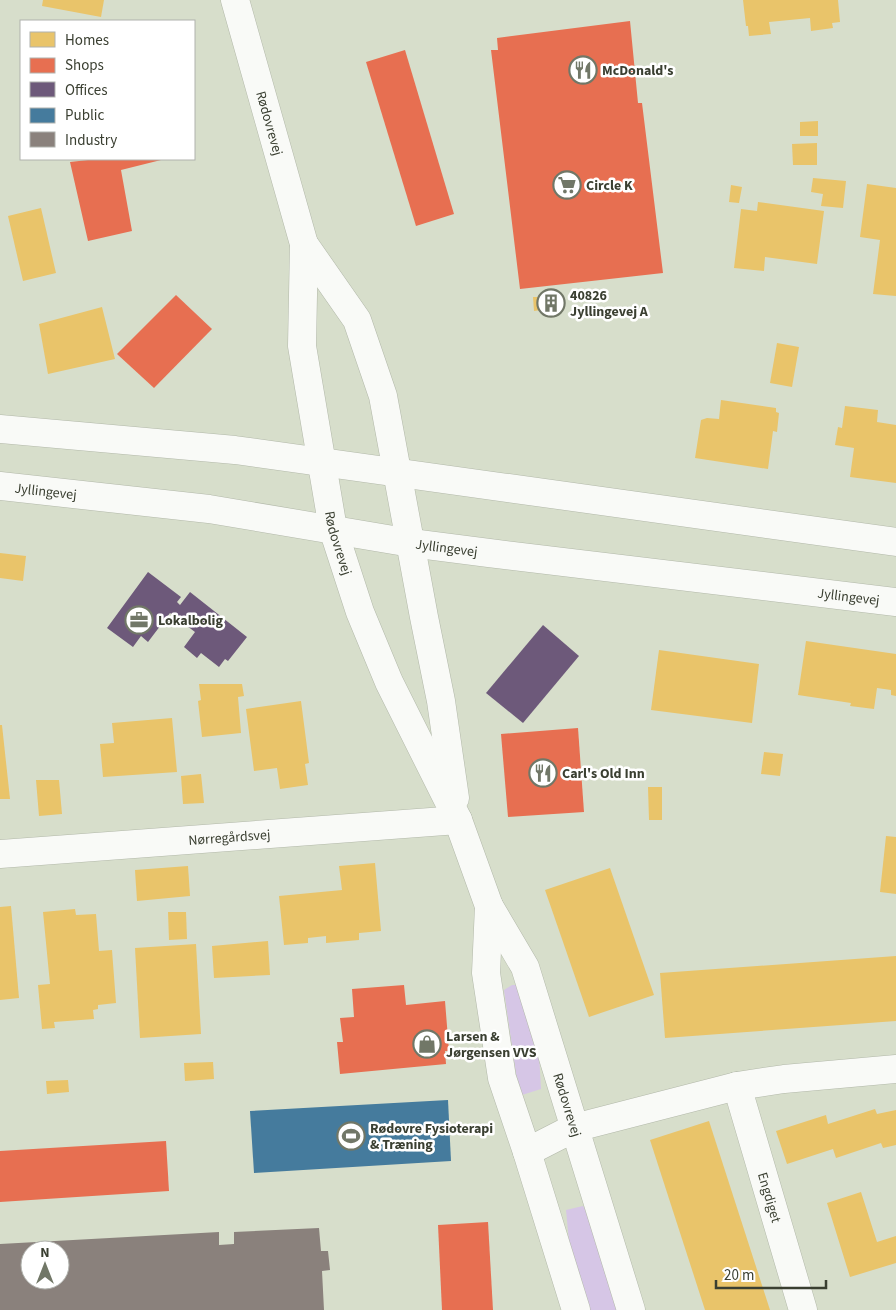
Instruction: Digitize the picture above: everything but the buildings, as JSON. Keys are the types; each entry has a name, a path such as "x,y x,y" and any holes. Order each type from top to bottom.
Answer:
{"street":[{"name":"Rødovrevej","path":"235,0 304,244 302,346 333,529 360,612 389,682 458,820 488,906 525,967 632,1310"},
{"name":"Rødovrevej","path":"304,244 357,320 383,396 441,701 458,820"},
{"path":"0,429 235,450 397,474 642,505 896,542"},
{"name":"Jyllingevej","path":"0,486 209,509 411,543 896,602"},
{"name":"Nørregårdsvej","path":"0,854 458,820"},
{"name":"Rødovrevej","path":"488,906 486,973 502,1078 576,1310"},
{"path":"527,1152 574,1128 737,1086 784,1079 896,1069"},
{"name":"Engdiget","path":"737,1086 803,1310"}],"shaded area":[{"path":"512,985 522,985 538,1037 541,1089 522,1095 516,1074 504,990"},
{"path":"583,1206 599,1231 621,1310 590,1310 569,1241 566,1210"}],"place":[{"name":"McDonald's","path":"583,70"},
{"name":"Circle K","path":"567,185"},
{"name":"40826 Jyllingevej A","path":"551,303"},
{"name":"Lokalbolig","path":"139,620"},
{"name":"Carl's Old Inn","path":"543,773"},
{"name":"Larsen & Jørgensen VVS","path":"427,1044"},
{"name":"Rødovre Fysioterapi & Træning","path":"351,1136"}]}
